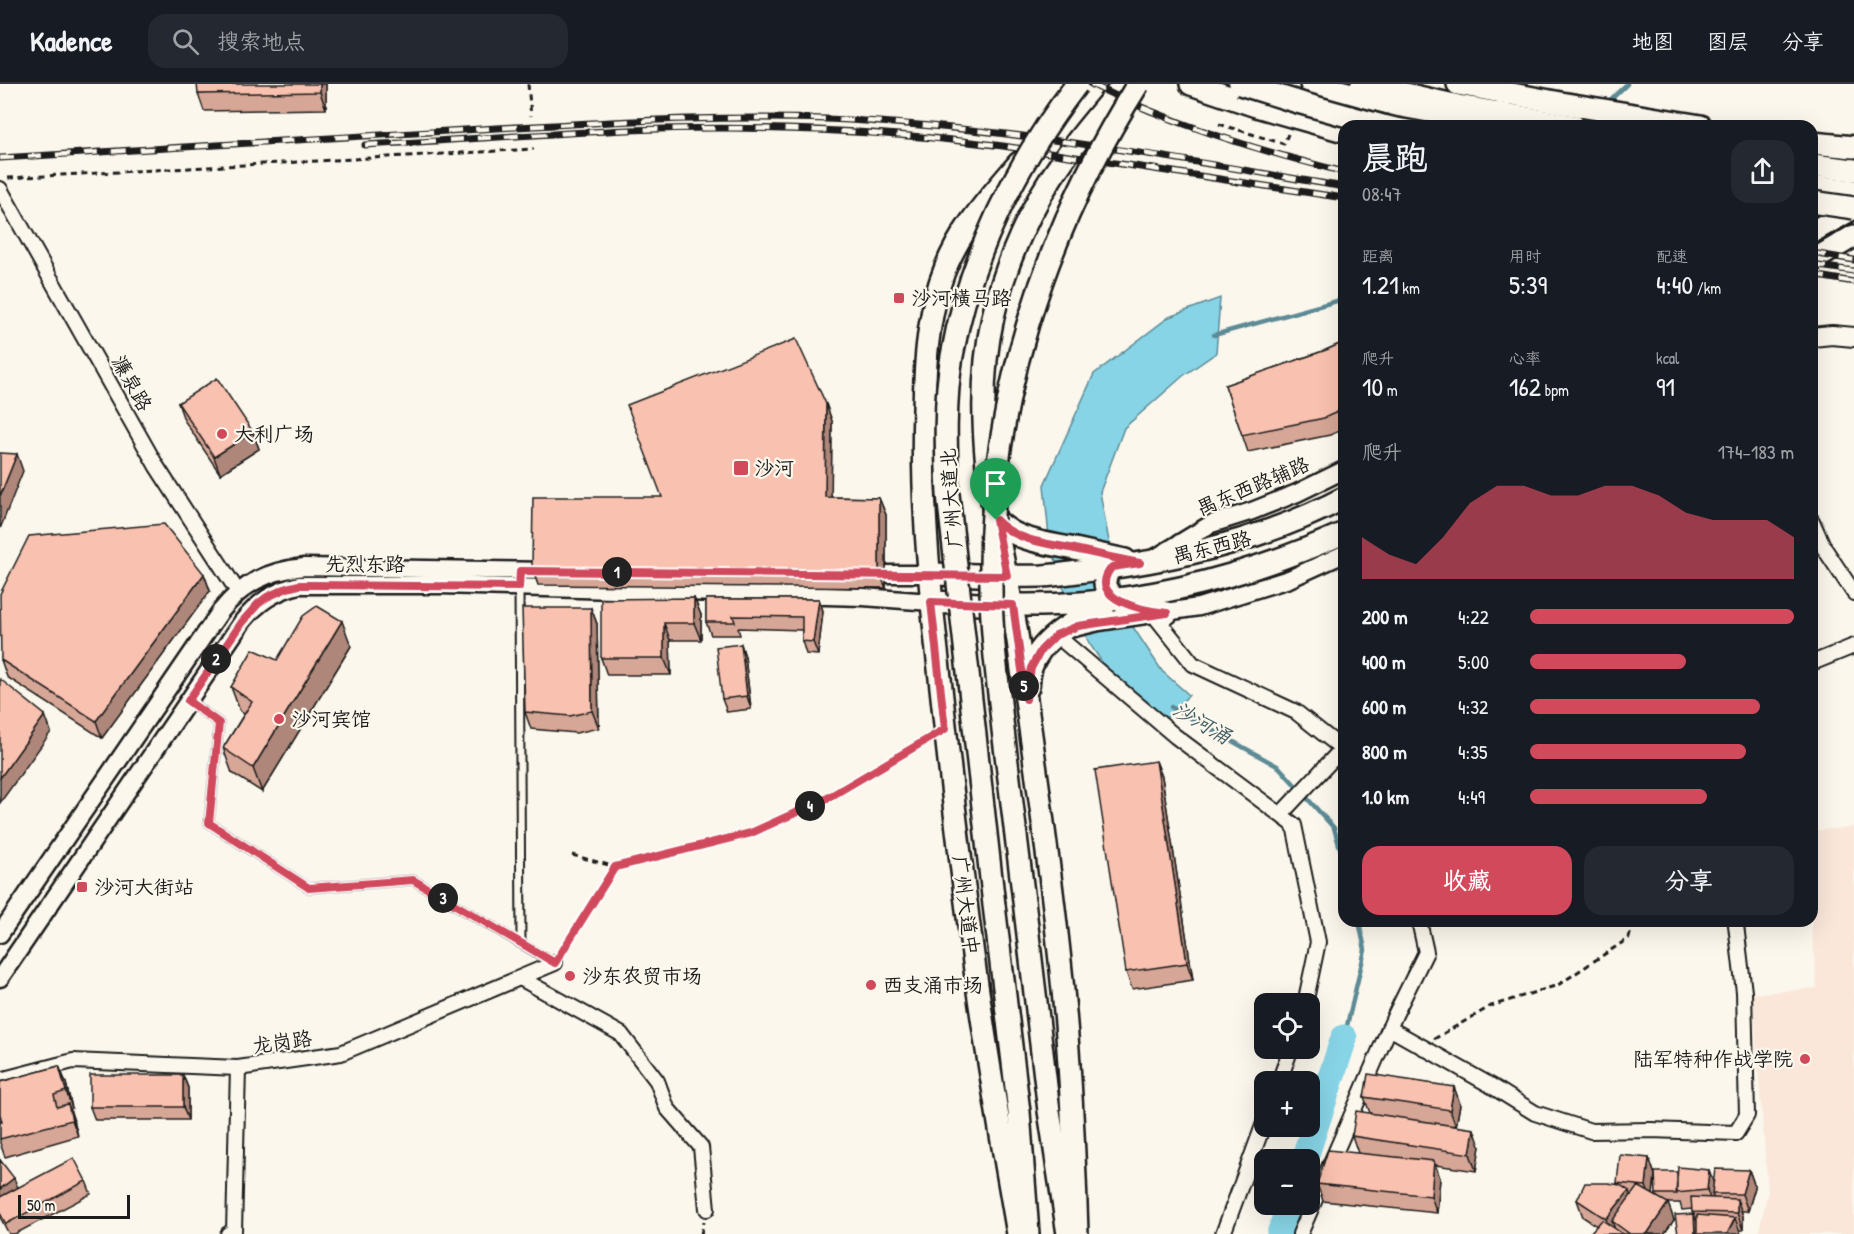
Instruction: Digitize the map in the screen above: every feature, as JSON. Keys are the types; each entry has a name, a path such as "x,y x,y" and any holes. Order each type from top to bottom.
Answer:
{"main road":[{"name":"广州大道北","path":"994,905 948,494 946,442 948,387 962,313 988,236 1007,192 1028,155 1077,84"},
{"name":"广州大道北","path":"929,574 924,504 923,428 927,344 940,282 950,256 980,209 1089,84"},
{"name":"广州大道北","path":"1026,699 1013,605 987,466 985,390 989,338 999,295 1015,249 1050,179 1124,84"},
{"name":"广州大道北","path":"1068,1234 1048,1111 997,676 991,585 992,531 999,455 1012,382 1042,278 1079,189 1110,130 1138,84"},
{"path":"1191,84 1256,106 1338,129"},
{"path":"1240,84 1361,120"},
{"path":"1275,84 1370,111 1413,120"},
{"path":"1311,84 1401,106 1478,120"},
{"path":"1362,84 1458,106 1539,120"},
{"path":"1458,84 1666,120"},
{"path":"1818,144 1854,147"},
{"path":"1818,166 1854,171"},
{"path":"1818,173 1854,177"},
{"path":"1818,187 1854,191"},
{"path":"1818,203 1854,208"},
{"path":"1822,219 1854,208"},
{"path":"1822,219 1854,223"},
{"path":"1818,257 1854,236"},
{"path":"1818,336 1854,337"},
{"name":"禺东西路","path":"929,574 1045,576 1100,562 1145,562 1186,555 1256,536 1338,501"},
{"path":"996,520 1003,528 1015,534 1100,562 1107,573 1105,581 1108,605"},
{"name":"禺东西路","path":"931,602 1108,605 1222,578 1269,563 1338,535"},
{"name":"广州大道中","path":"929,574 973,958 1018,1234"},
{"path":"1077,1234 1070,1082 1063,994 1026,699 1031,668 1041,650 1056,635 1108,605 1160,614"},
{"name":"广州大道中","path":"994,905 1019,1112 1028,1234"}],"street":[{"name":"濂泉路","path":"1,192 6,209 157,467 238,592"},
{"name":"禺东西路辅路","path":"1145,562 1211,524 1288,497 1338,473"},
{"path":"1818,534 1824,548 1854,593"},
{"path":"1108,605 1126,618 1199,607 1288,579 1338,557"},
{"name":"先烈东路","path":"0,934 220,612 238,592 272,572 303,567 931,602"},
{"name":"先烈东路","path":"0,978 250,612 267,597 299,585 519,579 566,572"},
{"path":"848,574 929,574"},
{"path":"1160,614 1193,664 1296,711 1338,746"},
{"path":"1056,635 1175,736 1284,811 1294,825 1318,942 1307,993"},
{"path":"1818,661 1854,646"},
{"path":"1284,811 1338,755"},
{"path":"1300,1234 1389,1028 1426,952 1420,927"},
{"path":"1389,1028 1535,1113 1591,1131 1651,1130 1737,1133 1747,1115 1744,992 1736,927"},
{"name":"龙岗路","path":"0,1080 73,1061 238,1068 341,1053 555,963"},
{"path":"520,978 621,1034 657,1081 667,1108 701,1147 707,1209"},
{"path":"232,1233 238,1068"},
{"path":"1223,1234 1259,1137"}],"lane":[{"path":"519,579 521,943"},
{"path":"188,701 219,723 209,823 309,888 413,880 555,963"}],"path":[{"path":"528,84 531,116"},
{"path":"1219,124 1284,144"},
{"path":"0,179 534,149"},
{"path":"572,855 615,867 751,833 826,799 945,729"},
{"path":"555,963 615,867"},
{"path":"1422,1046 1491,1006 1558,985 1629,938 1632,927"}],"shaded area":[{"name":"陆军特种作战学院","path":"1854,827 1854,1234 1758,1234 1768,1191 1752,994 1817,988 1812,927 1818,927 1818,830"}],"water":[{"path":"1220,298 1216,353 1183,376 1124,428 1100,492 1127,618 1162,671 1189,695 1166,718 1126,689 1106,668 1089,643 1062,585 1049,537 1044,485 1094,374 1169,317"}],"building":[{"path":"197,84 320,84 320,92 198,94"},
{"name":"沙河","path":"796,339 826,404 825,497 879,498 879,571 532,568 533,497 662,497 627,405"},
{"path":"1338,345 1338,412 1324,418 1242,435 1225,385"},
{"name":"大利广场","path":"217,378 253,432 214,457 178,403"},
{"path":"0,453 17,454 0,496"},
{"path":"164,524 204,574 96,721 1,660 0,594 29,536"},
{"path":"694,598 694,623 664,623 664,658 601,658 601,599"},
{"path":"706,599 819,599 813,642 802,641 802,617 733,616 735,622 706,622"},
{"path":"317,606 342,621 253,768 223,748 252,702 231,687 253,649 277,660 303,616"},
{"path":"522,608 591,608 592,711 570,716 525,712"},
{"path":"741,644 747,696 722,699 716,647"},
{"path":"0,679 45,715 0,778"},
{"path":"1156,761 1187,963 1126,972 1095,770"},
{"path":"59,1066 66,1091 54,1095 57,1107 68,1104 72,1120 0,1139 0,1122 2,1122 0,1082"},
{"path":"1368,1074 1454,1087 1450,1110 1364,1097"},
{"path":"90,1075 183,1075 183,1107 90,1107"},
{"path":"1356,1111 1474,1129 1470,1154 1352,1136"},
{"path":"1328,1150 1434,1161 1431,1196 1320,1184 1320,1175"},
{"path":"1620,1155 1649,1158 1646,1186 1617,1183"},
{"path":"74,1158 86,1181 6,1224 0,1213 0,1197"},
{"path":"0,1160 14,1178 0,1189"},
{"path":"1678,1167 1709,1170 1707,1190 1676,1193"},
{"path":"1715,1169 1749,1170 1742,1194 1712,1194"},
{"path":"1655,1172 1677,1172 1677,1194 1656,1194"},
{"path":"1585,1183 1620,1185 1629,1191 1606,1219 1577,1200"},
{"path":"1638,1186 1668,1203 1647,1234 1630,1234 1612,1221"},
{"path":"1691,1197 1737,1199 1737,1213 1692,1212"},
{"path":"1694,1214 1695,1234 1678,1234 1675,1215"},
{"path":"1697,1215 1735,1218 1727,1234 1697,1234"},
{"path":"1602,1220 1623,1234 1589,1234"}],"waterway":[{"name":"沙河涌","path":"1605,105 1627,84"},
{"name":"沙河涌","path":"1589,120 1595,115"},
{"name":"沙河涌","path":"1214,335 1338,301"},
{"name":"沙河涌","path":"1171,707 1279,767 1334,828 1338,841"},
{"name":"沙河涌","path":"1344,1038 1365,950 1360,927"},
{"name":"沙河涌","path":"1308,1149 1344,1038"},
{"name":"沙河涌","path":"1280,1234 1286,1215"}],"railway":[{"path":"1091,84 1183,124 1279,155 1338,170"},
{"path":"0,158 567,124 783,118 957,128 1086,145 1338,186"},
{"path":"365,145 628,130 722,128 816,130 910,136 1003,146 1338,197"},
{"path":"1818,254 1854,260"},
{"path":"1818,266 1854,271"},
{"path":"1818,276 1854,282"}],"place":[{"name":"沙河横马路","path":"899,298"},
{"name":"大利广场","path":"222,434"},
{"name":"沙河","path":"741,468"},
{"name":"沙河宾馆","path":"279,719"},
{"name":"沙河大街站","path":"82,887"},
{"name":"沙东农贸市场","path":"570,976"},
{"name":"西支涌市场","path":"871,985"},
{"name":"陆军特种作战学院","path":"1805,1059"}],"route":[{"path":"996,520 1003,528 1015,534 1042,543 1140,563 1112,567 1105,581 1107,589 1116,599 1145,611 1167,613 1078,626 1056,635 1041,650 1031,668 1026,699 1013,605 931,602 945,729 826,799 751,833 615,867 555,963 413,880 309,888 209,823 219,723 188,701 250,612 267,597 287,588 299,585 519,587 520,571 1007,576 996,520"}]}
